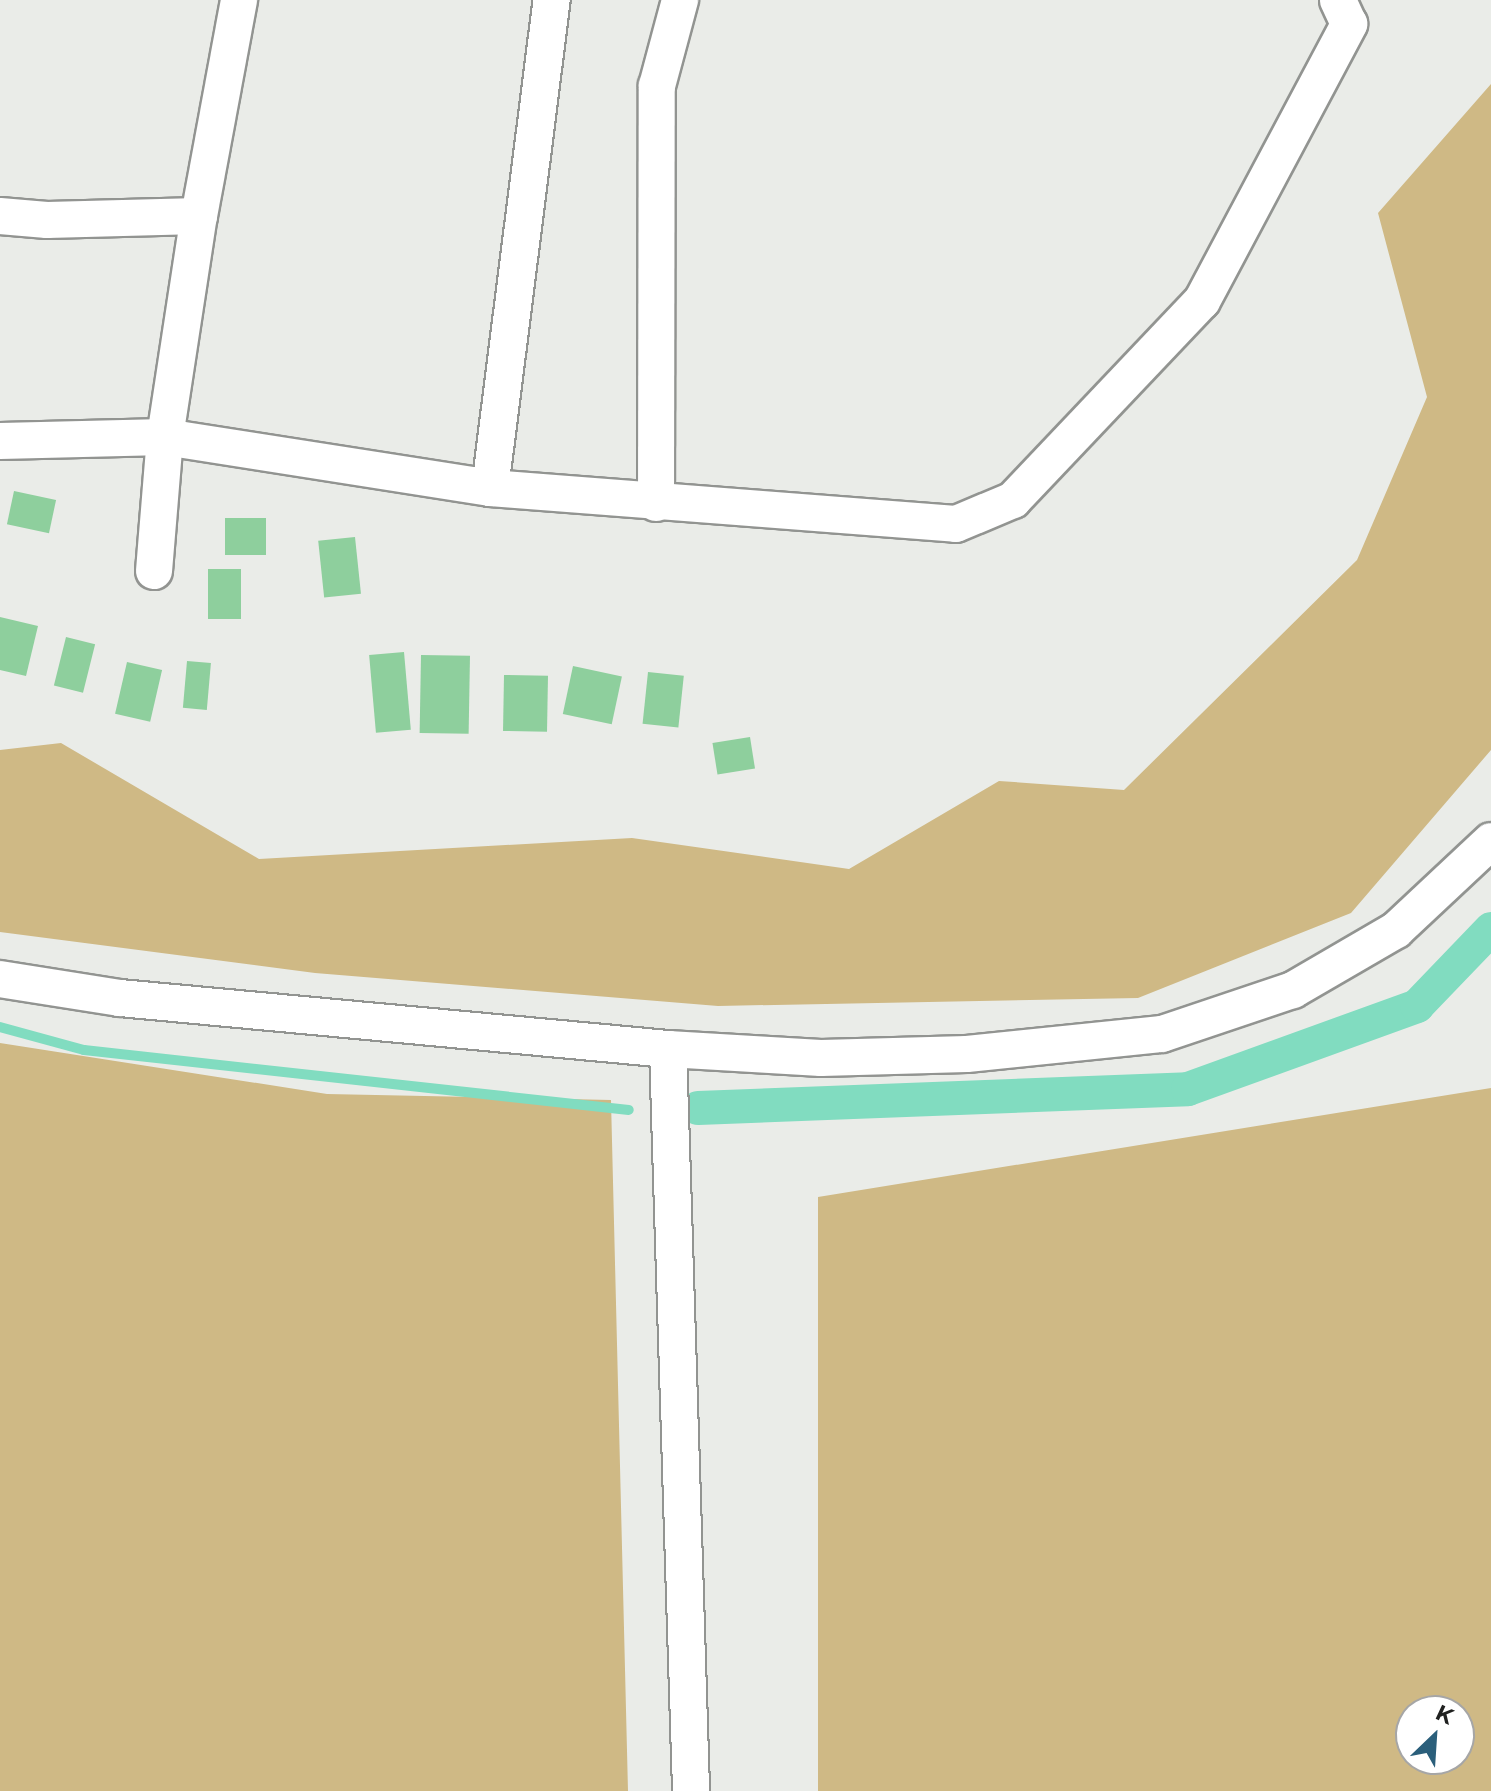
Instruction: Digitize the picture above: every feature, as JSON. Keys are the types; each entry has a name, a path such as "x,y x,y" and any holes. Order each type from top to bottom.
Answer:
{"street":[{"path":"154,571 165,437 199,216 239,0"},
{"path":"490,488 552,0"},
{"path":"656,503 657,86 680,0"},
{"path":"0,441 165,437 490,488 956,524 1013,500 1202,301 1349,24 1338,0"},
{"path":"0,216 47,220 199,216"},
{"path":"0,979 120,998 668,1049 821,1058 923,1055 1162,1034 1293,990 1396,930 1491,841"},
{"path":"668,1049 691,1791"}],"shaded area":[{"path":"1491,84 1491,750 1351,913 1138,998 718,1006 315,973 0,932 0,750 61,743 259,859 632,838 849,869 999,781 1124,790 1357,560 1427,397 1378,213"},
{"path":"0,1043 327,1094 611,1100 628,1791 0,1791"},
{"path":"1491,1088 1491,1791 818,1791 818,1197"}],"building":[{"path":"14,491 56,500 49,533 7,524"},
{"path":"225,518 266,518 266,555 225,555"},
{"path":"355,537 361,594 324,598 318,541"},
{"path":"208,569 241,569 241,619 208,619"},
{"path":"0,617 38,626 26,676 0,670"},
{"path":"66,637 95,644 83,693 54,686"},
{"path":"404,652 411,730 376,733 369,655"},
{"path":"421,655 470,656 469,734 420,733"},
{"path":"187,661 211,663 207,710 183,708"},
{"path":"127,662 162,670 150,722 115,714"},
{"path":"573,666 622,676 612,724 563,714"},
{"path":"648,672 684,676 678,727 643,724"},
{"path":"504,675 548,676 547,732 503,731"},
{"path":"750,737 755,769 717,775 712,743"}],"waterway":[{"path":"698,1108 1188,1089 1417,1006 1491,929"},
{"path":"0,1027 84,1050 629,1110"}]}
